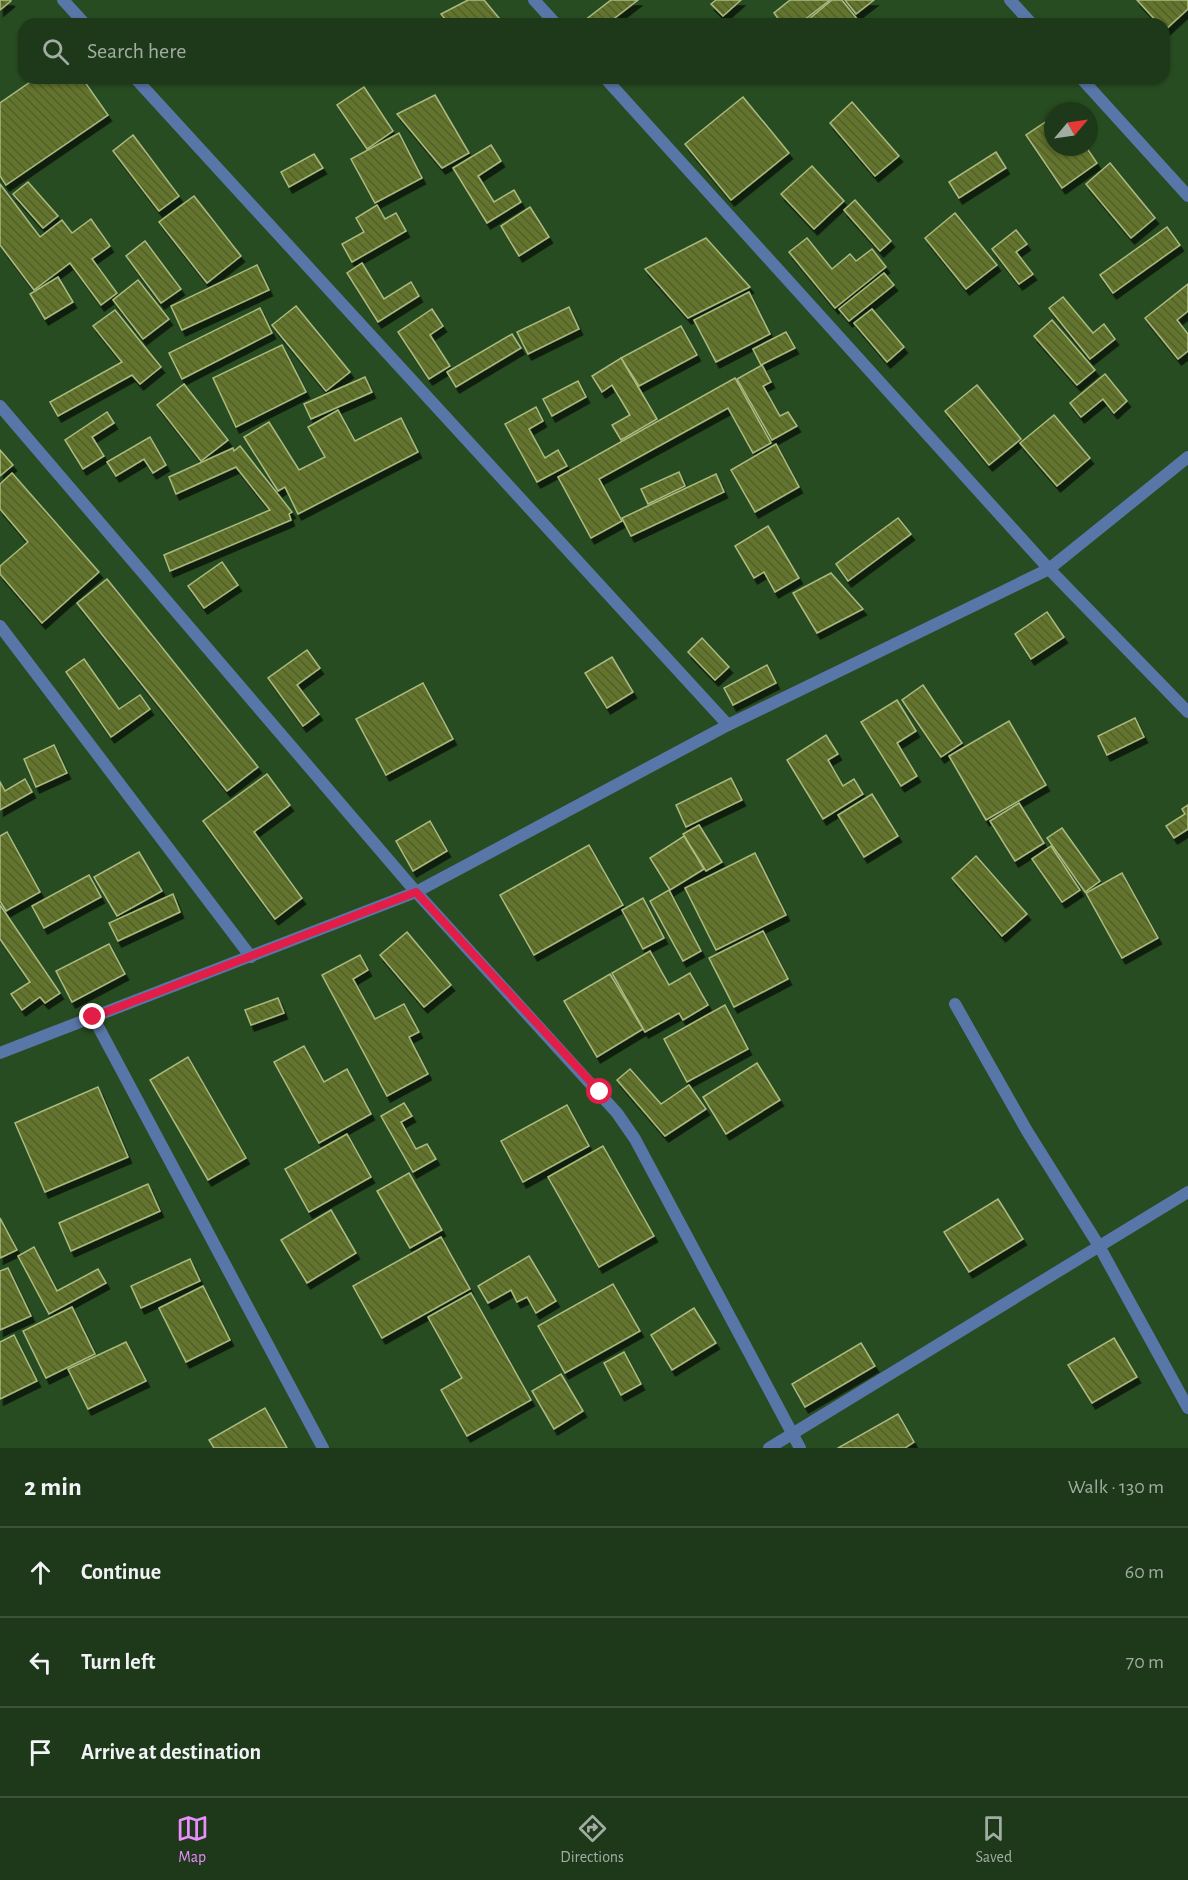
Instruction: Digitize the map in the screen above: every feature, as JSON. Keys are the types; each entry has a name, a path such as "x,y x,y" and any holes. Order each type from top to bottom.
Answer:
{"street":[{"path":"63,0 80,18"},
{"path":"534,0 550,18"},
{"path":"1010,0 1026,18"},
{"path":"140,84 728,725"},
{"path":"610,84 1050,569 1188,712"},
{"path":"1086,84 1188,196"},
{"path":"0,406 416,892 617,1113 640,1150 800,1448"},
{"path":"0,1053 416,892 728,725 1050,569 1188,457"},
{"path":"0,627 252,957"},
{"path":"955,1004 1027,1131 1099,1246 1188,1408"},
{"path":"93,1017 323,1448"},
{"path":"769,1448 1188,1192"}],"building":[{"path":"0,0 10,0 11,1 0,10"},
{"path":"468,0 484,0 499,18 444,18 441,14"},
{"path":"611,0 638,0 615,18 588,18"},
{"path":"716,0 741,0 723,16 711,4"},
{"path":"790,0 830,0 807,18 778,18 774,13"},
{"path":"832,0 842,0 856,18 810,18"},
{"path":"845,0 874,0 856,14"},
{"path":"1137,0 1188,0 1188,9 1170,25 1170,18 1154,18"},
{"path":"27,84 86,84 108,115 6,185 0,176 0,103"},
{"path":"364,87 393,131 367,149 337,105"},
{"path":"435,95 469,153 442,168 397,114"},
{"path":"743,97 789,153 731,200 685,144"},
{"path":"852,102 899,156 875,176 830,123"},
{"path":"1044,123 1044,156 1092,156 1097,163 1062,188 1026,135"},
{"path":"399,133 422,178 375,203 351,159"},
{"path":"133,135 179,196 159,211 113,151"},
{"path":"491,145 501,161 478,176 494,202 514,190 521,202 487,223 453,168"},
{"path":"996,152 1006,168 959,198 949,182"},
{"path":"314,154 323,168 289,187 281,172"},
{"path":"1110,163 1155,218 1131,238 1086,184"},
{"path":"812,166 844,201 814,229 781,194"},
{"path":"28,182 58,216 43,228 13,194"},
{"path":"0,184 40,237 62,220 72,233 91,219 110,246 92,259 117,293 101,305 70,263 34,290 0,245"},
{"path":"194,196 241,256 207,283 159,222"},
{"path":"855,200 891,241 880,251 844,210"},
{"path":"377,205 385,219 396,213 406,231 352,262 342,244 364,232 356,218"},
{"path":"530,207 549,237 519,256 501,226"},
{"path":"955,213 997,265 966,289 925,238"},
{"path":"1167,227 1180,245 1113,293 1100,275"},
{"path":"1016,230 1027,244 1016,252 1033,274 1019,284 992,249"},
{"path":"706,238 750,287 688,318 645,269"},
{"path":"807,238 832,269 850,254 856,261 872,249 886,267 835,308 789,252"},
{"path":"145,241 181,289 161,303 126,256"},
{"path":"362,263 384,299 411,282 419,296 378,322 347,273"},
{"path":"257,265 269,290 182,330 171,306"},
{"path":"884,273 894,285 849,321 839,309"},
{"path":"58,277 73,302 45,319 30,294"},
{"path":"138,280 169,319 143,339 113,300"},
{"path":"1188,284 1188,311 1177,320 1188,334 1188,351 1178,359 1145,318"},
{"path":"749,292 770,334 716,362 694,320"},
{"path":"1063,297 1093,333 1104,324 1115,339 1090,359 1049,308"},
{"path":"296,306 350,372 326,391 272,325"},
{"path":"569,307 579,329 528,354 517,332"},
{"path":"260,308 272,333 182,379 169,353"},
{"path":"432,309 443,326 430,335 450,366 429,379 398,332"},
{"path":"872,309 904,347 887,362 854,323"},
{"path":"115,310 161,367 140,384 132,375 58,416 50,402 122,362 93,326"},
{"path":"1052,320 1095,370 1077,385 1034,336"},
{"path":"681,326 697,355 639,386 621,358"},
{"path":"786,332 795,348 761,365 753,349"},
{"path":"512,334 521,348 456,387 447,372"},
{"path":"282,345 306,392 236,427 213,378"},
{"path":"621,358 657,419 621,440 612,425 630,415 612,385 602,392 592,376"},
{"path":"762,365 771,382 763,386 780,416 788,412 797,426 772,440 737,379"},
{"path":"1105,374 1127,401 1114,413 1103,399 1081,417 1070,403"},
{"path":"365,377 372,392 311,419 304,404"},
{"path":"735,378 771,443 753,453 728,408 599,479 622,521 591,538 558,477"},
{"path":"578,381 586,397 552,416 543,399"},
{"path":"184,384 228,440 201,461 157,405"},
{"path":"977,385 1021,439 989,465 945,411"},
{"path":"536,407 543,421 529,429 545,458 558,450 567,466 537,482 505,424"},
{"path":"338,410 355,441 401,418 418,452 298,514 285,487 278,491 244,437 269,422 299,470 325,457 308,427"},
{"path":"107,412 114,423 92,437 104,456 83,469 65,440"},
{"path":"1054,415 1090,458 1057,486 1020,443"},
{"path":"150,437 166,465 153,473 144,459 116,476 107,462"},
{"path":"776,444 799,487 755,512 731,470"},
{"path":"240,446 292,512 289,514 291,520 170,571 164,555 270,510 236,467 176,494 169,477 233,448 234,451"},
{"path":"0,450 13,465 0,476"},
{"path":"679,472 685,486 648,504 641,489"},
{"path":"12,473 99,572 42,623 0,574 0,566 28,542 0,509 0,484"},
{"path":"716,474 724,492 631,536 622,518"},
{"path":"898,518 911,534 848,581 836,564"},
{"path":"768,526 799,578 775,592 764,572 754,578 735,546"},
{"path":"222,562 238,585 204,608 188,586"},
{"path":"831,573 863,609 817,633 793,593"},
{"path":"107,579 258,767 227,791 77,603"},
{"path":"1047,612 1064,637 1031,659 1015,634"},
{"path":"702,638 729,667 715,680 688,652"},
{"path":"307,650 320,668 297,685 319,714 303,726 268,678"},
{"path":"612,657 633,692 607,708 585,673"},
{"path":"84,659 119,709 140,695 150,709 111,737 66,672"},
{"path":"767,665 776,683 733,705 724,688"},
{"path":"423,683 453,739 386,775 356,719"},
{"path":"923,685 962,743 941,757 902,700"},
{"path":"897,700 916,731 897,743 917,776 901,786 861,722"},
{"path":"1135,718 1144,737 1107,755 1098,736"},
{"path":"1009,721 1046,785 986,820 949,756"},
{"path":"826,735 838,754 828,760 843,786 854,779 863,794 823,819 787,760"},
{"path":"54,745 67,773 36,787 24,759"},
{"path":"267,774 290,805 254,832 302,898 275,919 203,821"},
{"path":"731,778 742,800 686,827 676,805"},
{"path":"25,779 32,792 0,810 0,782 5,791"},
{"path":"872,794 898,836 864,857 838,815"},
{"path":"1019,803 1044,843 1015,861 990,821"},
{"path":"1188,805 1188,829 1174,838 1166,826 1185,814 1182,809"},
{"path":"430,821 447,851 413,871 396,841"},
{"path":"699,825 722,862 706,871 683,834"},
{"path":"1062,828 1100,881 1085,892 1047,838"},
{"path":"7,832 40,892 6,911 0,901 0,836"},
{"path":"684,836 704,869 670,890 650,858"},
{"path":"589,845 623,905 534,955 500,895"},
{"path":"1051,846 1080,890 1062,902 1032,859"},
{"path":"139,852 162,891 117,916 94,877"},
{"path":"755,853 786,915 716,950 685,888"},
{"path":"976,856 1027,914 1002,936 952,878"},
{"path":"1122,873 1158,938 1122,958 1086,893"},
{"path":"89,875 101,897 44,928 32,906"},
{"path":"669,890 701,951 683,961 650,901"},
{"path":"173,894 180,912 118,941 109,923"},
{"path":"643,898 664,938 643,949 622,910"},
{"path":"0,905 60,993 45,1003 40,997 22,1010 11,994 30,982 0,939"},
{"path":"763,931 788,979 734,1007 709,958"},
{"path":"407,932 451,985 424,1007 380,955"},
{"path":"109,944 125,974 72,1002 56,971"},
{"path":"650,951 669,985 690,973 708,1005 683,1020 679,1013 645,1032 612,973"},
{"path":"360,955 368,970 353,979 375,1019 404,1004 419,1032 409,1037 428,1074 387,1096 322,975"},
{"path":"610,974 643,1029 597,1057 564,1001"},
{"path":"278,998 284,1013 251,1025 245,1010"},
{"path":"725,1005 748,1049 687,1082 664,1039"},
{"path":"304,1046 324,1082 347,1069 371,1114 319,1143 274,1062"},
{"path":"188,1057 246,1158 208,1180 150,1080"},
{"path":"757,1063 780,1100 726,1134 703,1097"},
{"path":"630,1069 661,1104 689,1085 706,1109 665,1136 617,1080"},
{"path":"98,1087 128,1157 45,1192 15,1123"},
{"path":"404,1103 412,1116 401,1122 416,1149 427,1144 436,1159 413,1172 381,1116"},
{"path":"567,1105 589,1146 523,1182 501,1141"},
{"path":"347,1134 371,1177 309,1212 285,1169"},
{"path":"603,1146 654,1236 599,1267 548,1177"},
{"path":"409,1173 442,1230 410,1248 377,1191"},
{"path":"148,1184 160,1211 71,1251 59,1223"},
{"path":"998,1199 1023,1239 969,1272 944,1232"},
{"path":"331,1210 356,1253 307,1283 281,1240"},
{"path":"0,1218 17,1250 0,1258"},
{"path":"441,1237 470,1289 382,1338 353,1286"},
{"path":"34,1247 57,1291 98,1269 106,1283 49,1314 18,1256"},
{"path":"529,1256 556,1301 536,1313 527,1297 517,1302 511,1290 488,1303 478,1286"},
{"path":"190,1259 200,1281 141,1308 131,1286"},
{"path":"8,1268 31,1316 0,1330 0,1271"},
{"path":"613,1284 640,1331 565,1373 538,1326"},
{"path":"203,1286 230,1340 186,1362 159,1308"},
{"path":"471,1293 531,1400 467,1436 441,1390 462,1378 428,1317"},
{"path":"72,1307 95,1354 46,1378 23,1331"},
{"path":"694,1308 716,1343 672,1370 651,1335"},
{"path":"14,1335 37,1381 0,1399 0,1342"},
{"path":"1114,1338 1137,1377 1092,1403 1068,1365"},
{"path":"126,1342 146,1381 88,1409 68,1369"},
{"path":"861,1343 875,1366 805,1407 792,1384"},
{"path":"624,1352 641,1384 621,1395 604,1363"},
{"path":"561,1374 583,1411 554,1429 532,1391"},
{"path":"265,1408 287,1448 214,1448 209,1440"},
{"path":"898,1414 914,1442 905,1448 838,1448"}],"route":[{"path":"93,1017 416,892 600,1092"}]}
